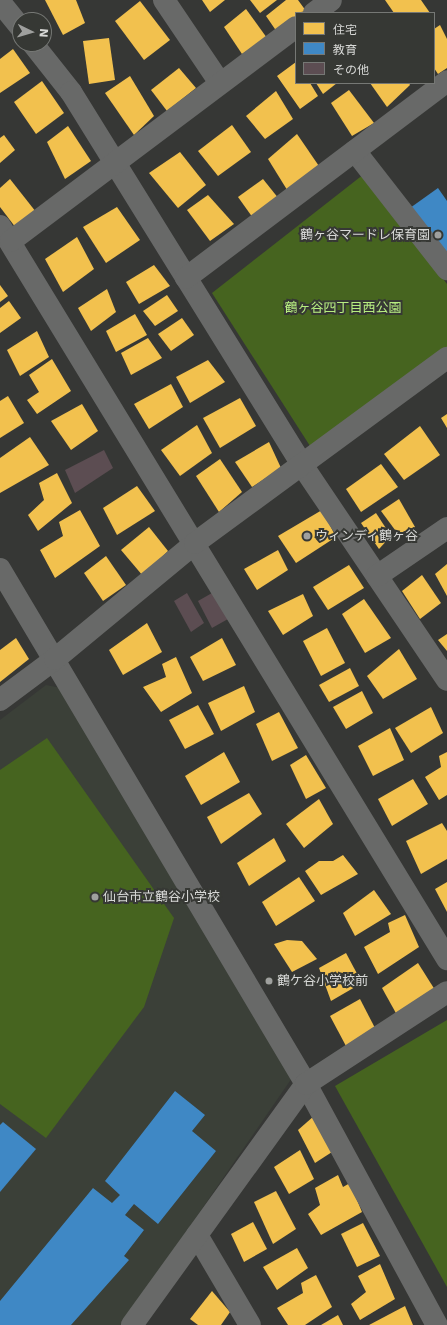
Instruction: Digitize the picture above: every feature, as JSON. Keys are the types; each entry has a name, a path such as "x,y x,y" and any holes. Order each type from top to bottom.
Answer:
{"street":[{"path":"164,0 220,83"},
{"path":"0,2 12,17"},
{"path":"295,27 114,164 6,234 447,960"},
{"path":"39,52 71,92 114,164 302,464 447,680"},
{"path":"186,278 447,81"},
{"path":"355,151 447,269"},
{"path":"0,700 56,659 194,544 447,358"},
{"path":"377,576 447,528"},
{"path":"0,569 56,659 306,1084 437,1325"},
{"path":"132,1325 306,1084 447,992"},
{"path":"197,1235 250,1325"}],"shaded area":[{"name":"仙台市立鶴谷小学校","path":"46,685 66,689 294,1075 122,1325 0,1325 0,720"}],"green space":[{"name":"鶴ヶ谷四丁目西公園","path":"364,174 447,284 447,348 310,446 212,293"},
{"path":"47,738 174,918 144,1007 46,1138 0,1104 0,770"},
{"path":"447,1020 447,1287 335,1086"}],"building: 住宅":[{"path":"45,0 76,0 85,23 63,35"},
{"path":"202,0 225,0 210,12"},
{"path":"250,0 277,0 260,13"},
{"path":"286,0 298,0 306,11 295,12 295,20 277,32 266,16"},
{"path":"385,0 421,0 429,12 393,12"},
{"path":"140,1 170,40 144,60 115,21"},
{"path":"246,9 267,38 242,54 224,27"},
{"path":"440,25 447,39 447,68 438,74 435,70 435,28"},
{"path":"109,38 115,80 89,84 83,41"},
{"path":"12,50 12,52 15,52 30,73 0,93 0,59"},
{"path":"295,63 295,84 311,84 318,96 300,109 277,76"},
{"path":"179,68 196,88 167,111 151,90"},
{"path":"130,76 154,116 134,135 105,93"},
{"path":"42,81 64,113 36,134 14,102"},
{"path":"317,84 336,84 323,94"},
{"path":"371,84 410,84 410,85 387,107"},
{"path":"349,90 374,123 352,136 331,103"},
{"path":"276,91 293,119 265,139 246,116"},
{"path":"232,125 251,152 218,176 198,151"},
{"path":"68,126 91,161 65,179 47,142"},
{"path":"297,134 321,169 289,193 268,159"},
{"path":"4,135 15,150 0,163 0,138"},
{"path":"180,152 206,185 178,208 149,173"},
{"path":"10,179 36,212 16,228 0,207 0,188"},
{"path":"263,179 279,199 253,218 238,197"},
{"path":"208,195 234,224 210,241 187,210"},
{"path":"117,207 140,240 106,263 83,227"},
{"path":"77,237 94,269 63,292 45,259"},
{"path":"154,265 170,286 139,304 126,282"},
{"path":"0,285 8,296 0,302"},
{"path":"107,289 116,312 91,331 78,308"},
{"path":"167,295 178,311 155,326 143,311"},
{"path":"9,301 21,318 0,333 0,308"},
{"path":"135,314 147,335 116,352 106,331"},
{"path":"182,318 194,335 171,351 158,334"},
{"path":"37,331 49,357 20,376 7,350"},
{"path":"148,338 162,358 131,375 121,353"},
{"path":"52,359 71,391 37,414 27,400 39,392 29,375"},
{"path":"208,360 225,382 190,403 176,377"},
{"path":"171,384 183,407 149,429 134,404"},
{"path":"8,396 24,423 0,438 0,401"},
{"path":"240,398 256,426 220,448 203,418"},
{"path":"82,404 98,431 71,450 51,421"},
{"path":"447,414 447,428 441,418"},
{"path":"197,425 212,453 180,476 161,450"},
{"path":"420,426 440,455 404,480 384,454"},
{"path":"30,437 49,465 0,493 0,458"},
{"path":"269,442 281,468 252,487 235,462"},
{"path":"220,459 242,492 219,512 196,476"},
{"path":"381,464 398,487 361,512 346,489"},
{"path":"57,473 72,503 38,531 28,515 44,500 39,483"},
{"path":"137,486 155,511 117,535 103,508"},
{"path":"399,499 415,527 398,534 381,511"},
{"path":"80,510 100,546 55,578 40,550 63,536 59,522"},
{"name":"ウィンディ鶴ヶ谷","path":"322,510 336,537 296,563 278,536"},
{"path":"376,513 391,536 379,549 361,523"},
{"path":"149,527 168,551 143,576 121,550"},
{"path":"278,550 288,570 257,590 244,569"},
{"path":"106,556 126,585 103,601 84,573"},
{"path":"447,564 447,596 435,574"},
{"path":"349,565 364,588 328,610 313,587"},
{"path":"422,575 441,603 420,619 402,591"},
{"path":"303,594 313,616 283,635 268,611"},
{"path":"364,599 391,638 365,653 342,614"},
{"path":"147,623 162,652 123,675 109,650"},
{"path":"327,628 345,663 321,676 303,641"},
{"path":"447,634 447,651 438,640"},
{"path":"16,638 29,659 0,682 0,650"},
{"path":"222,638 236,665 203,681 190,657"},
{"path":"399,649 417,679 383,699 367,676"},
{"path":"176,657 192,693 161,712 143,687 166,677 162,664"},
{"path":"350,668 359,686 329,702 319,685"},
{"path":"244,686 255,712 221,731 208,703"},
{"path":"362,691 373,713 346,729 333,707"},
{"path":"198,705 214,734 185,749 169,720"},
{"path":"431,707 443,733 411,753 395,728"},
{"path":"279,712 298,748 272,761 256,724"},
{"path":"390,728 404,760 373,776 358,746"},
{"path":"224,752 240,782 201,805 185,776"},
{"path":"447,752 447,795 439,800 425,777 441,767 439,756"},
{"path":"306,755 326,788 306,799 290,765"},
{"path":"413,779 428,804 392,826 378,799"},
{"path":"249,793 262,814 221,844 207,817"},
{"path":"319,799 333,824 304,848 286,824"},
{"path":"442,823 447,831 447,859 421,874 406,841"},
{"path":"274,838 286,861 249,886 237,863"},
{"path":"343,855 358,874 321,895 305,871 319,861 333,861"},
{"path":"299,877 315,901 276,926 262,902"},
{"path":"447,882 447,912 435,889"},
{"path":"374,890 391,914 355,936 343,913"},
{"path":"405,915 419,947 378,974 364,947 390,932 388,923"},
{"path":"287,940 302,941 317,959 292,972 274,944"},
{"path":"346,953 362,983 331,1001 319,968"},
{"path":"418,963 435,990 397,1015 382,988"},
{"path":"360,999 375,1028 346,1046 330,1016"},
{"path":"314,1116 332,1152 315,1163 298,1130"},
{"path":"300,1150 314,1179 289,1194 274,1167"},
{"path":"338,1175 343,1187 350,1183 362,1212 321,1235 308,1214 320,1205 315,1188"},
{"path":"276,1191 296,1229 273,1244 254,1202"},
{"path":"253,1222 267,1249 244,1262 231,1234"},
{"path":"363,1223 380,1256 357,1267 341,1234"},
{"path":"297,1248 308,1268 277,1290 263,1267"},
{"path":"380,1264 395,1299 360,1320 351,1304 366,1292 358,1276"},
{"path":"316,1275 332,1307 305,1325 288,1325 277,1308 303,1293 301,1283"},
{"path":"212,1291 230,1312 221,1325 198,1325 190,1319"},
{"path":"405,1306 413,1325 369,1325"},
{"path":"338,1315 343,1325 321,1325"}],"building: 教育":[{"name":"鶴ヶ谷マードレ保育園","path":"438,188 447,201 447,262 410,208"},
{"path":"175,1091 205,1115 192,1131 216,1151 158,1224 134,1204 125,1215 144,1230 124,1256 129,1260 71,1325 0,1325 0,1301 93,1188 112,1203 120,1195 105,1181"},
{"path":"3,1122 36,1149 0,1192 0,1125"}],"building: その他":[{"path":"104,450 113,468 75,493 65,470"},
{"path":"187,593 204,623 191,632 174,601"},
{"path":"212,593 228,619 212,628 198,601"}],"place":[{"name":"鶴ヶ谷マードレ保育園","path":"438,235"},
{"name":"ウィンディ鶴ヶ谷","path":"307,536"},
{"name":"仙台市立鶴谷小学校","path":"95,897"},
{"name":"鶴ケ谷小学校前","path":"269,981"}]}
